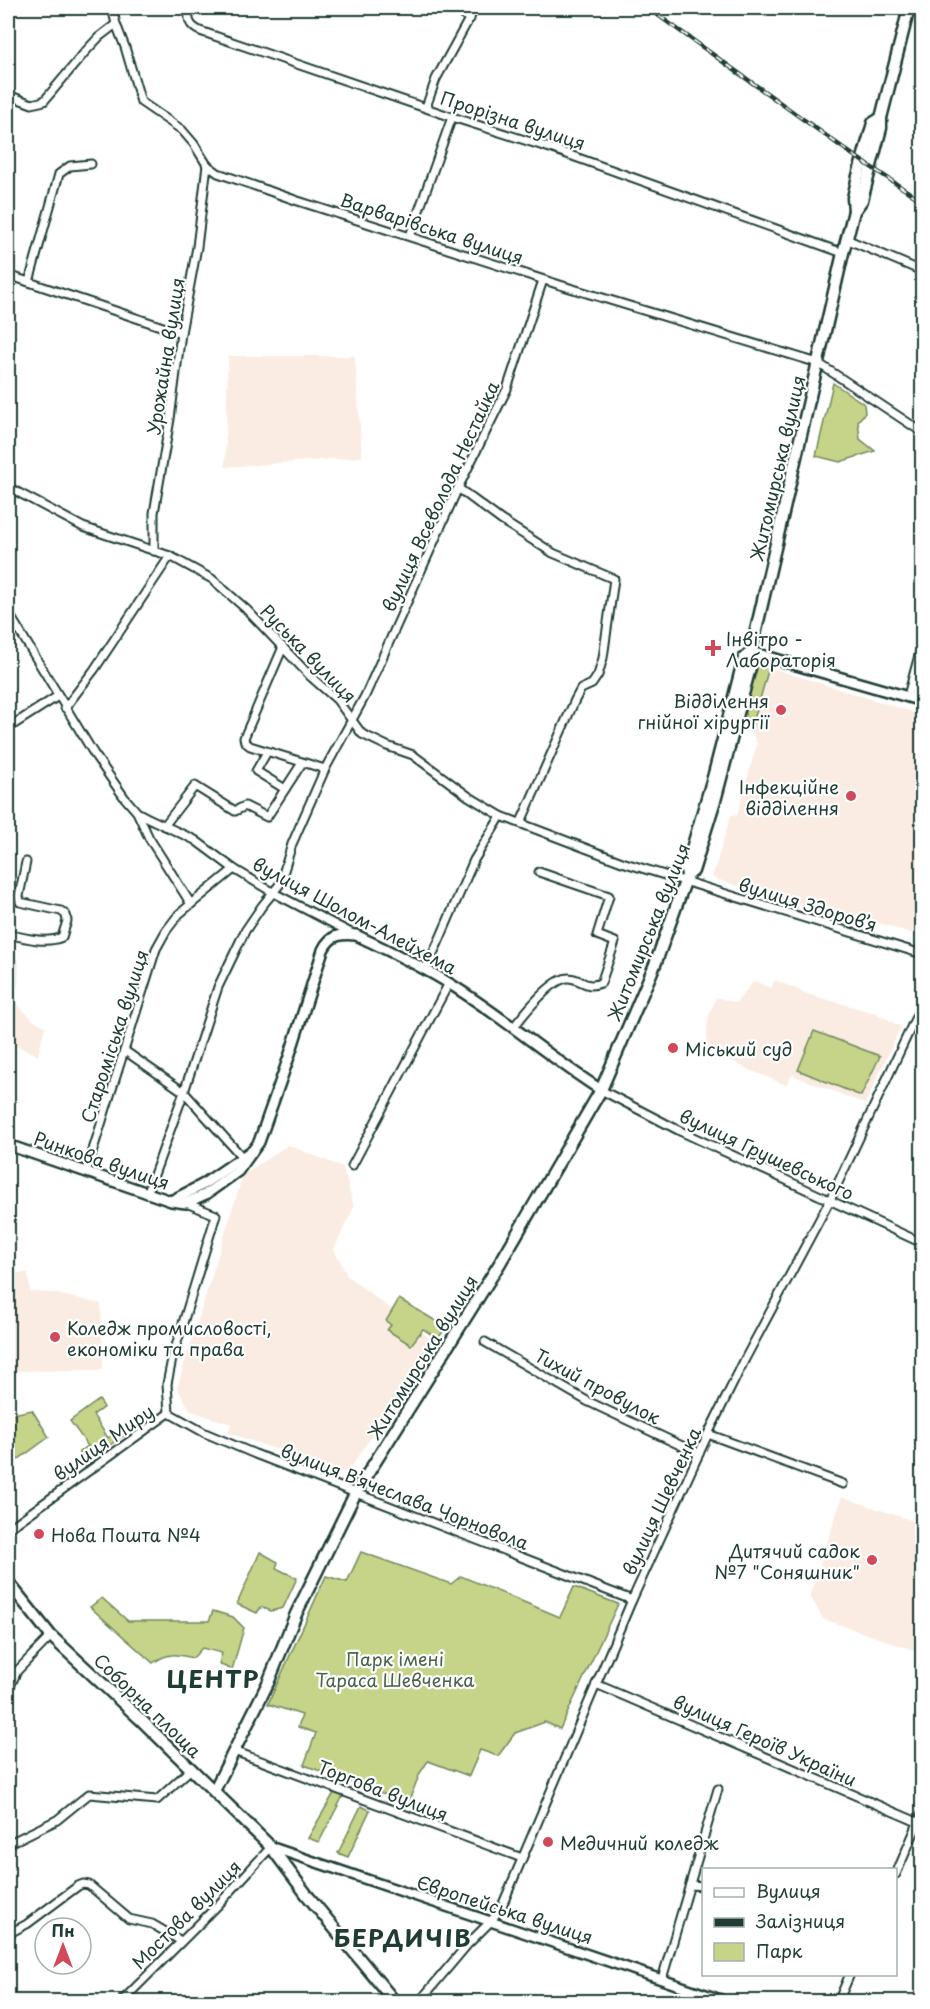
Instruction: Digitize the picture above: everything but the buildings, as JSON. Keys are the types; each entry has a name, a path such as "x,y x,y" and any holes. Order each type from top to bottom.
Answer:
{"main road":[{"name":"Житомирська вулиця","path":"214,1791 268,1683 296,1614 355,1494 500,1263 601,1090 633,1017 687,879 693,871 716,797 752,660 751,652 846,239 854,211 862,200 909,8"},
{"path":"751,652 922,701"},
{"path":"186,1203 206,1194 246,1162 265,1128 323,950 329,940 340,934 356,935"},
{"name":"вулиця Шолом-Алейхема","path":"356,935 449,983 548,1056 601,1090"},
{"name":"Ринкова вулиця","path":"8,1145 147,1194 186,1203"},
{"path":"171,1201 187,1195 254,1149"},
{"name":"Соборна площа","path":"8,1582 51,1636 271,1847 307,1895 395,2001"}],"street":[{"path":"8,16 11,8"},
{"name":"Варварівська вулиця","path":"112,8 141,102 182,130 207,165 218,173 543,280 818,363 922,432"},
{"name":"Прорізна вулиця","path":"190,8 188,20 192,27 200,31 651,183 843,253"},
{"path":"453,8 470,19"},
{"path":"426,107 436,80 475,8"},
{"path":"8,95 32,104 44,101 92,45 116,24"},
{"path":"410,236 452,117"},
{"path":"29,282 59,174 70,166 91,164"},
{"name":"Урожайна вулиця","path":"154,551 154,513 170,419 181,333 197,247 207,165"},
{"path":"846,239 922,271"},
{"path":"8,275 181,333"},
{"name":"вулиця Всеволода Нестайка","path":"147,1194 184,1092 218,987 245,931 280,884 292,844 325,769 377,670 458,488 507,389 543,280"},
{"name":"Руська вулиця","path":"8,487 83,527 170,556 212,579 246,609 311,677 337,700 362,734 414,755 468,796 501,816 622,862 687,879"},
{"path":"458,488 501,520 554,553 614,579 603,658 598,675 592,684 581,689 575,700 521,822"},
{"path":"65,708 170,556"},
{"name":"вулиця Шолом-Алейхема","path":"8,612 65,708 124,797 137,812 195,840 234,869 274,893 356,935"},
{"path":"908,696 922,644"},
{"path":"283,647 244,738 245,742 267,752 325,769"},
{"path":"8,728 58,696"},
{"path":"267,752 256,771 285,789"},
{"path":"164,826 195,786 235,811 245,806 267,817 302,763"},
{"path":"137,812 149,838 191,904"},
{"path":"424,970 474,861 501,816"},
{"path":"8,934 50,941 62,937 66,915 61,911 20,902 19,896 26,862"},
{"name":"Староміська вулиця","path":"86,1172 156,948 179,914 234,869"},
{"path":"513,1028 531,1006 557,981 569,978 592,986 601,983 615,942 597,935 609,896 539,872"},
{"name":"вулиця Здоровʼя","path":"687,879 922,954"},
{"path":"352,1166 449,983"},
{"name":"вулиця Шевченка","path":"419,2001 502,1906 632,1600 708,1434 745,1359 830,1200 922,1004"},
{"path":"125,1052 184,1092 242,1158"},
{"name":"вулиця Грушевського","path":"601,1090 680,1131 922,1243"},
{"name":"вулиця Миру","path":"8,1529 169,1413 167,1384 172,1359 216,1215 186,1203"},
{"name":"Тихий провулок","path":"485,1341 588,1401 699,1454"},
{"name":"вулиця Вʼячеслава Чорновола","path":"169,1413 205,1433 355,1494 632,1600"},
{"path":"708,1434 843,1484"},
{"path":"8,1692 17,1671 51,1636"},
{"name":"вулиця Героїв України","path":"596,1684 921,1823"},
{"name":"Торгова вулиця","path":"234,1751 522,1858"},
{"path":"8,1844 57,1820 89,1794 157,1800 191,1769"},
{"path":"662,1978 718,1789"},
{"path":"897,1872 921,1823 922,1814"},
{"name":"Європейська вулиця","path":"271,1847 728,2001"},
{"name":"Мостова вулиця","path":"122,2001 219,1904 271,1847"},
{"path":"8,1935 83,1884 89,1885 129,1919 152,1924 181,1941"},
{"path":"690,1885 702,1886"},
{"path":"838,2001 849,1976"}],"shaded area":[{"path":"228,356 355,356 362,457 225,467"},
{"path":"762,665 922,715 922,936 811,903 798,904 712,878 731,815 737,815 757,744 748,723"},
{"path":"8,948 19,962 18,986 14,996 16,1003 33,1020 45,1026 38,1056 8,1043"},
{"path":"775,980 810,995 876,1013 901,1027 865,1104 792,1075 786,1085 706,1048 708,1019 716,997 736,1003 754,981 771,988"},
{"path":"288,1145 343,1167 354,1207 334,1249 347,1276 435,1342 347,1473 228,1433 231,1424 191,1411 177,1388 243,1175"},
{"name":"Коледж промисловості, економіки та права","path":"8,1273 28,1273 30,1292 52,1293 101,1304 103,1370 8,1371"},
{"name":"Дитячий садок №7 \"Соняшник\"","path":"842,1497 922,1524 922,1653 823,1619 810,1596"}],"green space":[{"path":"833,383 864,404 865,413 858,421 860,439 875,451 840,462 816,456"},
{"path":"756,660 770,664 752,727 739,723"},
{"path":"814,1031 880,1056 861,1096 798,1070"},
{"path":"399,1299 446,1327 438,1339 423,1329 411,1345 387,1330 391,1325 386,1321"},
{"path":"99,1400 104,1407 93,1415 108,1438 146,1411 141,1424 86,1461 79,1452 88,1446 70,1421"},
{"path":"32,1410 49,1437 8,1467 8,1414"},
{"path":"260,1552 278,1562 276,1568 297,1578 283,1608 271,1611 261,1607 257,1613 237,1604"},
{"name":"Парк імені Тараса Шевченка","path":"361,1552 451,1584 461,1576 560,1617 574,1587 618,1604 560,1729 545,1722 515,1733 498,1756 480,1750 469,1776 428,1761 420,1773 408,1803 304,1765 316,1733 298,1727 302,1715 268,1704 326,1576 347,1582"},
{"path":"102,1598 128,1621 209,1621 213,1611 233,1617 244,1628 232,1670 219,1664 222,1653 202,1648 193,1658 172,1655 153,1663 90,1607"},
{"path":"334,1793 343,1796 319,1842 308,1838"},
{"path":"361,1806 370,1810 348,1857 338,1853"}],"railway":[{"path":"648,8 853,155 922,201"}],"place":[{"name":"Інвітро - Лабораторія","path":"713,648"},
{"name":"Відділення гнійної хірургії","path":"781,710"},
{"name":"Інфекційне відділення","path":"851,796"},
{"name":"Міський суд","path":"673,1048"},
{"name":"Коледж промисловості, економіки та права","path":"55,1337"},
{"name":"Нова Пошта №4","path":"39,1534"},
{"name":"Дитячий садок №7 \"Соняшник\"","path":"872,1560"},
{"name":"Медичний коледж","path":"548,1842"}],"district":[{"name":"ЦЕНТР","path":"213,1678"},
{"name":"БЕРДИЧІВ","path":"403,1937"}]}
